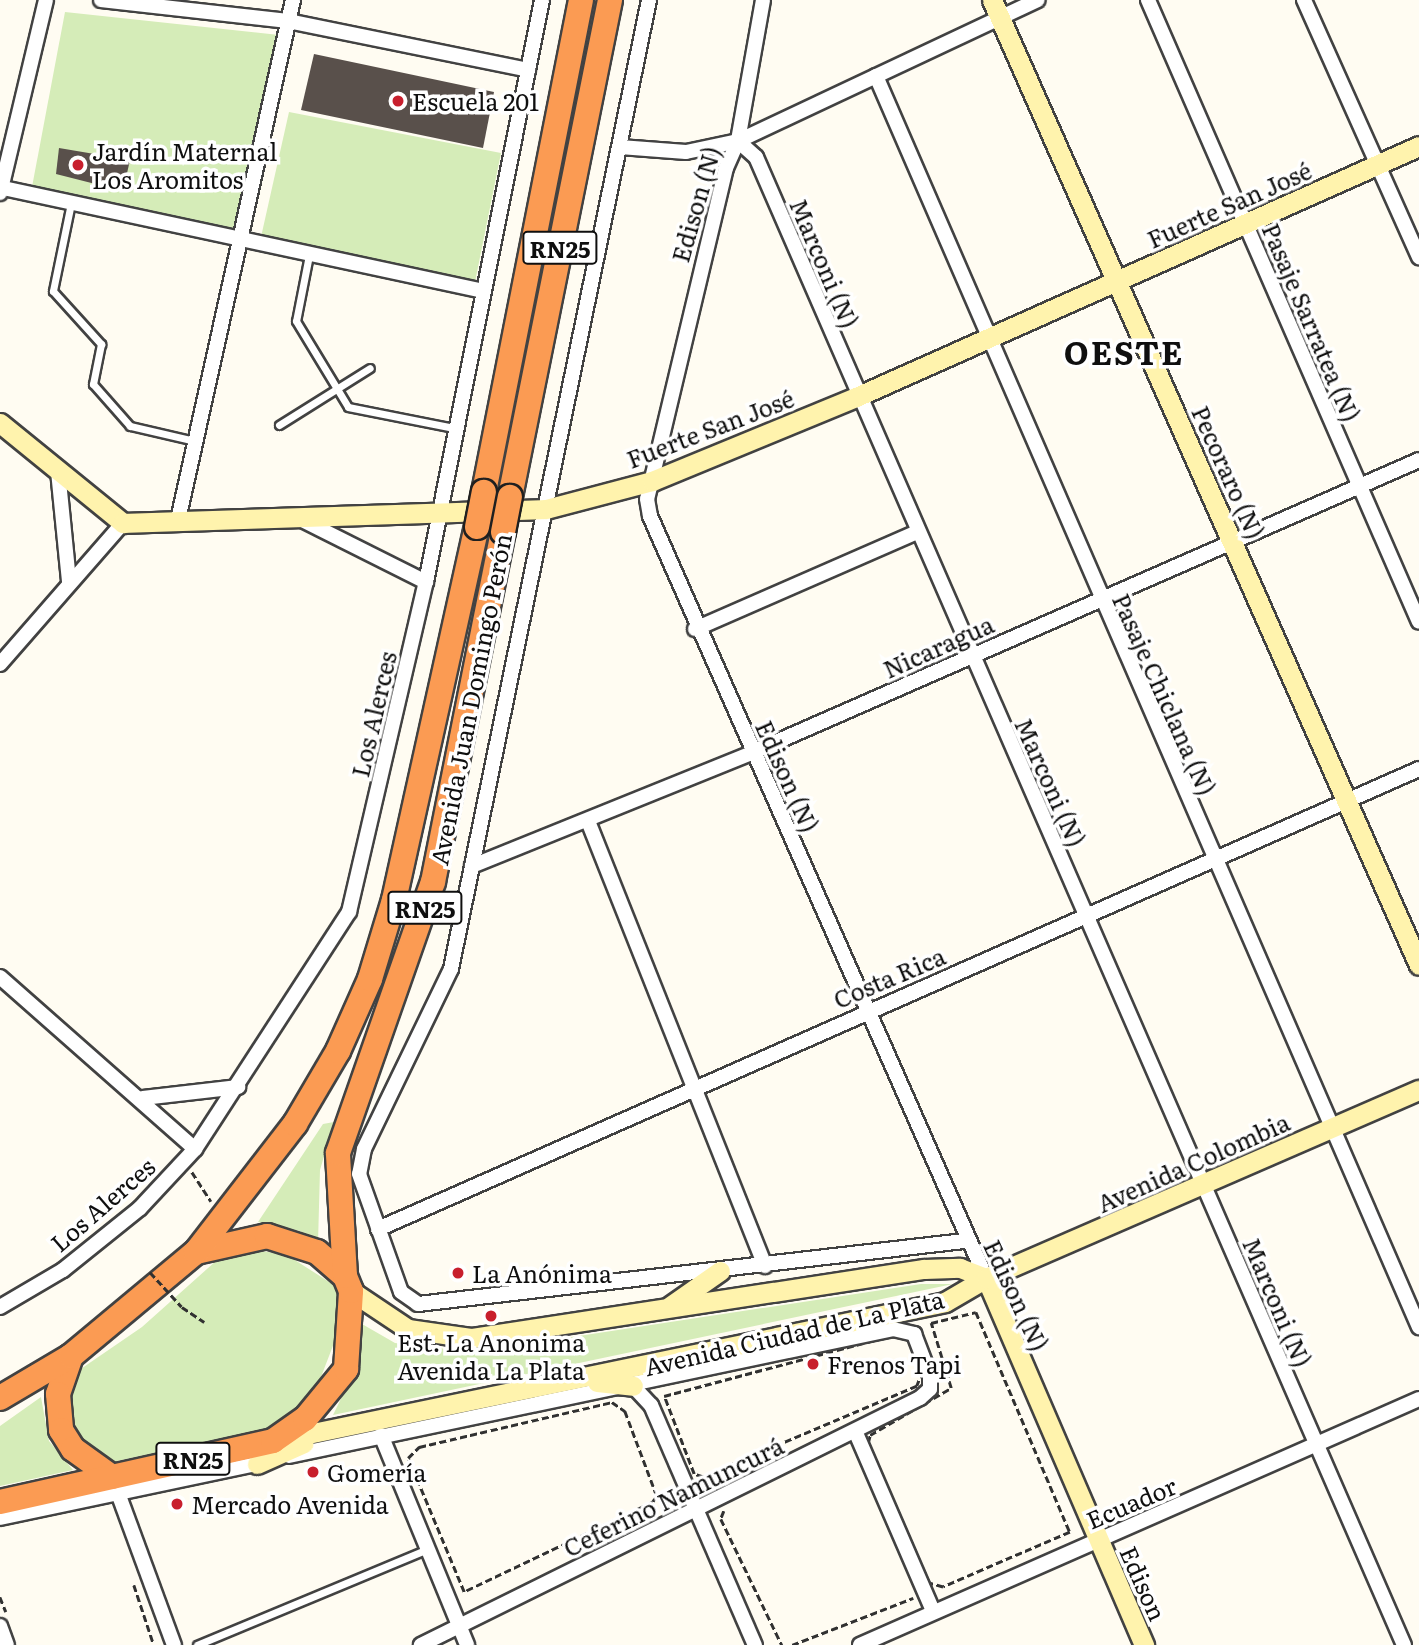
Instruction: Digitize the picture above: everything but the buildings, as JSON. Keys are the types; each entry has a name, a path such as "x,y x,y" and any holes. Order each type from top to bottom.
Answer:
{"highway":[{"name":"Avenida Juan Domingo Perón","path":"196,1252 295,1124 370,979 394,900 477,527 581,0"},
{"name":"Avenida Juan Domingo Perón","path":"273,1441 305,1419 346,1369 348,1284 337,1184 344,1122 410,960 433,882 610,0"},
{"path":"196,1252 267,1236 317,1252 348,1284"},
{"name":"RN25","path":"0,1398 71,1356 196,1252"},
{"path":"71,1356 58,1394 61,1430 73,1449 115,1485"},
{"name":"Avenida Ciudad de La Plata","path":"0,1502 115,1485 273,1441"}],"street":[{"path":"46,0 2,190 483,291"},
{"path":"101,0 172,4 288,21 528,70"},
{"path":"178,520 293,0"},
{"name":"Los Alerces","path":"0,1307 63,1270 140,1208 195,1149 238,1087 349,912 426,582 454,428 542,0"},
{"name":"Avenida Juan Domingo Perón","path":"433,1306 409,1301 401,1292 378,1229 359,1162 439,1003 472,866 649,0"},
{"name":"Edison (N)","path":"763,0 738,141 726,168 652,481 650,516 695,629 867,1011 964,1241 986,1278 1099,1541"},
{"path":"620,147 686,152 738,141 876,76 996,8 1037,0"},
{"name":"Pasaje Sarratea (N)","path":"1148,0 1419,622"},
{"path":"1304,0 1419,257"},
{"name":"Pecoraro (N)","path":"996,8 1419,965"},
{"name":"Pasaje Chiclana (N)","path":"876,76 1099,600 1419,1327"},
{"name":"Marconi (N)","path":"738,141 756,157 856,397 1087,916 1404,1645"},
{"name":"Fuerte San José","path":"123,523 440,509 546,509 652,481 990,339 1244,222 1419,146"},
{"path":"0,424 123,523 0,664"},
{"name":"Nicaragua","path":"472,866 751,753 1419,460"},
{"path":"58,471 69,582"},
{"path":"293,515 426,582"},
{"path":"695,629 916,532"},
{"name":"Costa Rica","path":"378,1229 1419,768"},
{"path":"588,821 765,1266"},
{"path":"0,977 143,1098 195,1149"},
{"path":"143,1098 238,1087"},
{"name":"Avenida Colombia","path":"986,1278 1419,1090"},
{"name":"Avenida Ciudad de La Plata","path":"433,1306 964,1241"},
{"name":"Avenida Ciudad de La Plata","path":"348,1284 408,1329 472,1338 664,1311 923,1269 960,1268 986,1278"},
{"path":"664,1311 720,1271"},
{"name":"Avenida Ciudad de La Plata","path":"273,1441 320,1436 945,1302 986,1278"},
{"name":"Avenida Ciudad de La Plata","path":"0,1518 115,1485 257,1464 381,1435 902,1331"},
{"name":"Ceferino Namuncurá","path":"421,1645 696,1510 863,1434 920,1398 930,1389 930,1376 914,1334 902,1331"},
{"path":"575,1380 633,1386 651,1405 755,1645"},
{"name":"Ecuador","path":"860,1645 933,1611 1316,1447 1419,1399"},
{"path":"863,1434 933,1611"},
{"path":"381,1435 425,1550 467,1645"},
{"path":"257,1464 320,1436"},
{"path":"115,1485 174,1645"},
{"name":"Edison","path":"1099,1541 1144,1645"},
{"path":"0,1626 7,1645"}],"lane":[{"path":"71,203 53,290 101,344 93,384 130,426 196,441"},
{"path":"309,255 296,321 348,407 454,428"},
{"path":"279,425 370,368"},
{"path":"197,1645 425,1550"}],"path":[{"path":"183,1162 208,1188 211,1201 203,1211"},
{"path":"160,1262 150,1272 183,1307 204,1322"},
{"path":"863,1434 929,1583 943,1587 1070,1532 976,1312 931,1323"},
{"path":"664,1396 694,1474 703,1477 917,1386 923,1371 911,1339 902,1331"},
{"path":"612,1402 625,1411 657,1496 653,1502 464,1592 458,1587 408,1458 419,1447 612,1402"},
{"path":"736,1505 722,1519 782,1645"},
{"path":"792,1645 913,1598 916,1589"}],"green space":[{"path":"65,12 279,35 239,231 32,187"},
{"path":"289,112 501,153 475,282 261,237"},
{"path":"334,1122 320,1170 318,1243 300,1231 258,1222 323,1124"},
{"path":"249,1249 287,1255 337,1287 339,1330 316,1390 280,1426 108,1463 70,1433 72,1375 142,1327 226,1252"},
{"path":"921,1284 953,1284 333,1415 359,1362 362,1324 395,1343 473,1352"},
{"path":"41,1397 49,1441 73,1470 0,1486 0,1426"}],"place":[{"name":"Escuela 201","path":"398,101"},
{"name":"Jardín Maternal Los Aromitos","path":"78,165"},
{"name":"La Anónima","path":"458,1273"},
{"name":"Est. La Anonima Avenida La Plata","path":"491,1316"},
{"name":"Frenos Tapi","path":"813,1364"},
{"name":"Gomería","path":"313,1472"},
{"name":"Mercado Avenida","path":"177,1504"}],"district":[{"name":"OESTE","path":"1124,351"}]}
